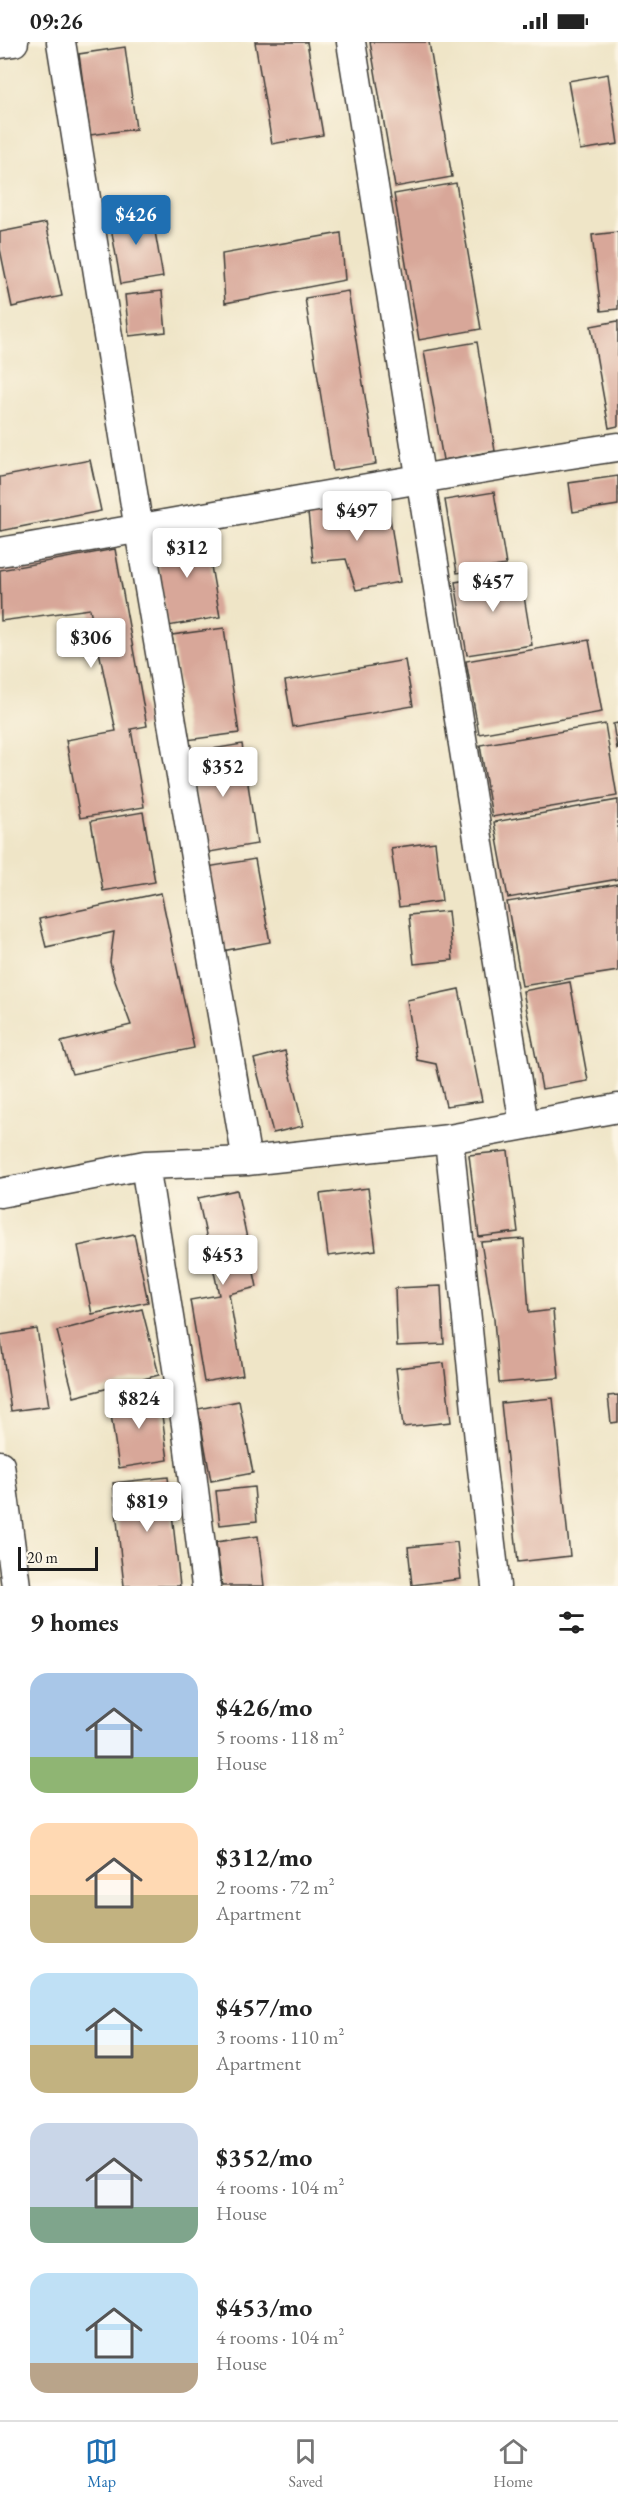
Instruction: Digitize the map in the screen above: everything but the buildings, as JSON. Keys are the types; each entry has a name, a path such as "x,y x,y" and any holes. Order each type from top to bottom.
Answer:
{"street":[{"path":"0,44 14,42"},
{"path":"61,42 139,530 247,1161"},
{"path":"351,42 466,777 524,1125"},
{"path":"0,552 139,530 421,478 618,447"},
{"path":"0,1193 145,1165 247,1161 448,1139 618,1108"},
{"path":"448,1139 496,1586"},
{"path":"145,1165 186,1425 206,1586"},
{"path":"0,1465 16,1586"}]}
